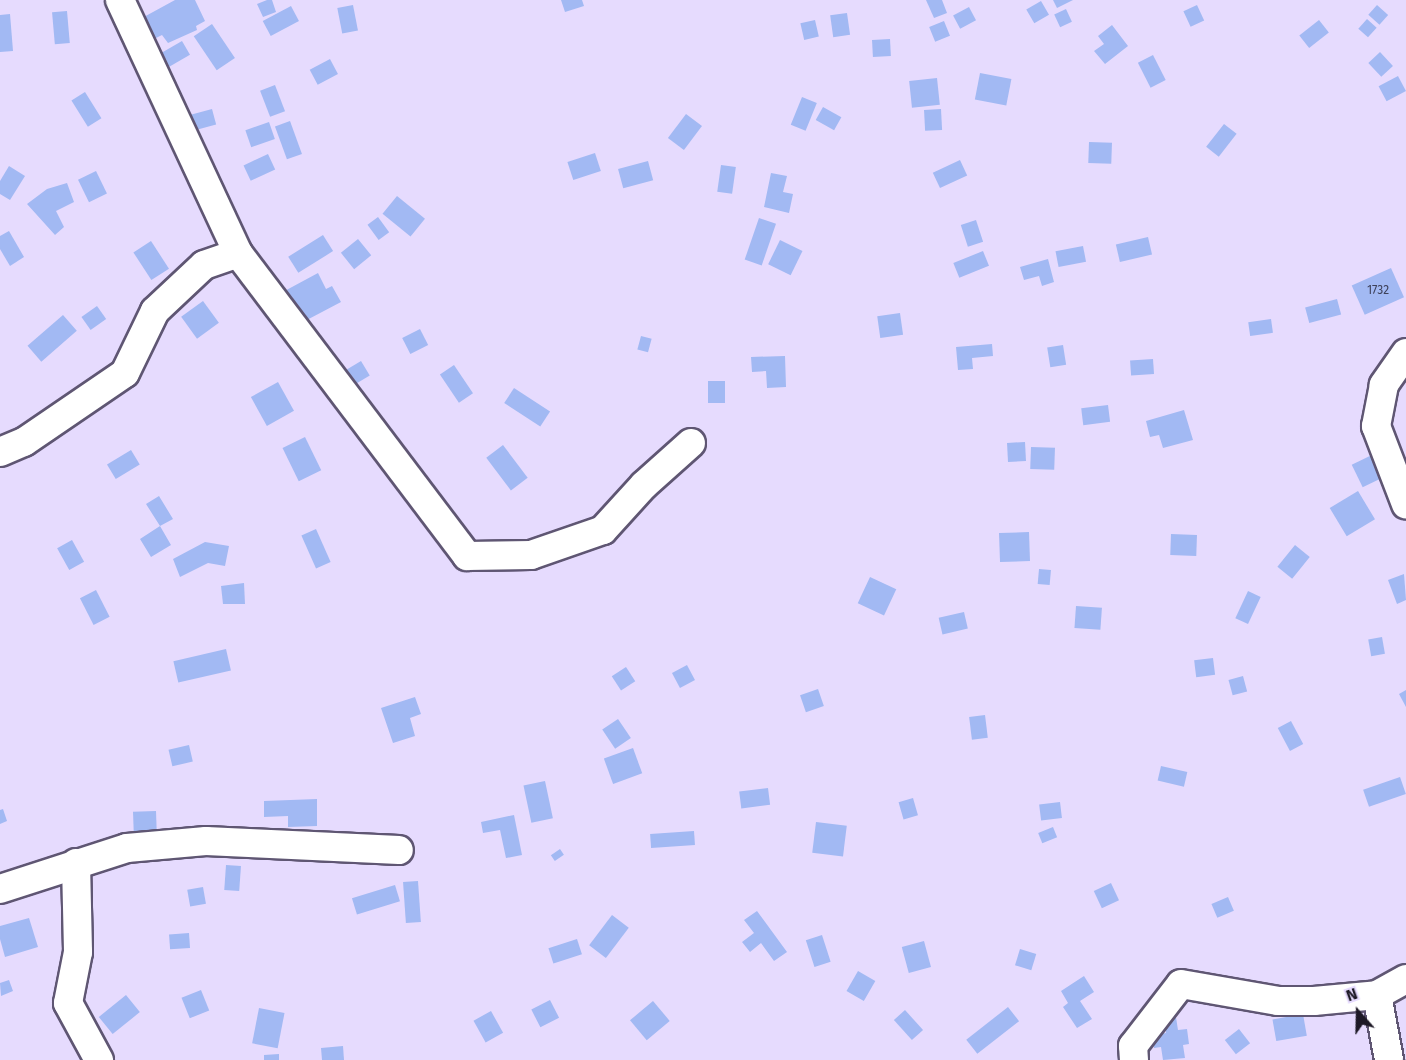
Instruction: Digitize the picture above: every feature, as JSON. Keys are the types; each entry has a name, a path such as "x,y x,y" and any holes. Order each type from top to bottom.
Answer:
{"street":[{"path":"120,0 238,253 467,556 531,555 603,530 644,485 692,443"},
{"path":"0,452 24,442 125,373 155,310 204,265 238,253"},
{"path":"1406,353 1384,385 1376,426 1406,504"},
{"path":"0,889 127,848 206,841 399,850"},
{"path":"76,863 78,952 68,1003 99,1060"},
{"path":"1134,1060 1133,1046 1181,984 1278,1000 1377,995 1406,979"},
{"path":"1377,995 1389,1060"}],"building":[{"path":"175,0 195,0 205,21 196,26 197,30 168,43 162,35 154,39 142,18"},
{"path":"272,0 276,12 263,17 257,4"},
{"path":"561,0 582,0 584,6 565,12"},
{"path":"926,0 942,0 947,13 934,18"},
{"path":"1053,0 1073,0 1057,8"},
{"path":"1041,1 1049,15 1034,23 1026,10"},
{"path":"353,5 358,31 342,34 337,8"},
{"path":"1197,5 1204,20 1191,27 1183,11"},
{"path":"1377,5 1388,15 1379,25 1368,15"},
{"path":"291,6 299,21 271,36 263,21"},
{"path":"969,7 976,20 960,29 953,15"},
{"path":"1066,9 1072,22 1060,27 1054,14"},
{"path":"67,11 70,43 55,44 52,12"},
{"path":"847,13 850,35 833,37 830,15"},
{"path":"10,14 13,51 0,52 0,15"},
{"path":"1367,19 1377,28 1368,37 1358,29"},
{"path":"815,20 819,37 804,40 800,23"},
{"path":"1319,20 1329,33 1309,48 1299,35"},
{"path":"944,21 950,36 935,42 929,27"},
{"path":"212,24 235,58 217,70 194,36"},
{"path":"1112,25 1128,46 1105,64 1094,51 1104,44 1098,36"},
{"path":"890,39 891,56 873,57 872,40"},
{"path":"182,41 190,55 164,70 156,56"},
{"path":"1380,52 1393,66 1381,77 1368,63"},
{"path":"1153,55 1166,80 1151,88 1138,63"},
{"path":"330,59 338,74 318,85 310,70"},
{"path":"980,73 1011,79 1006,106 975,100"},
{"path":"1398,76 1406,91 1387,101 1379,86"},
{"path":"937,78 940,105 912,108 909,81"},
{"path":"275,85 285,111 270,117 260,91"},
{"path":"85,92 101,118 88,127 71,100"},
{"path":"802,97 817,103 806,131 791,125"},
{"path":"823,107 841,117 834,130 816,120"},
{"path":"212,109 216,124 194,130 190,115"},
{"path":"941,109 942,130 925,131 924,110"},
{"path":"686,114 702,126 684,150 668,138"},
{"path":"290,121 302,154 287,159 275,126"},
{"path":"269,122 275,139 251,147 245,130"},
{"path":"1224,124 1237,134 1219,157 1206,147"},
{"path":"1089,142 1112,143 1111,164 1088,163"},
{"path":"595,153 601,171 573,180 567,162"},
{"path":"268,154 275,169 251,181 244,165"},
{"path":"960,160 967,175 940,188 933,173"},
{"path":"648,161 653,180 623,188 618,169"},
{"path":"721,165 736,167 732,194 717,192"},
{"path":"9,166 25,176 10,200 0,194 0,181"},
{"path":"96,171 107,193 89,202 78,180"},
{"path":"771,173 787,176 783,192 793,194 789,213 764,207"},
{"path":"67,183 74,202 56,211 64,227 55,235 27,204 47,189"},
{"path":"397,196 425,219 411,237 383,214"},
{"path":"378,217 389,232 379,240 367,225"},
{"path":"759,218 776,224 762,265 745,260"},
{"path":"976,220 983,242 968,247 961,225"},
{"path":"9,231 24,257 10,266 0,249 0,236"},
{"path":"323,235 333,251 298,273 288,257"},
{"path":"1148,237 1152,255 1120,262 1116,244"},
{"path":"358,239 371,255 354,269 341,253"},
{"path":"780,240 802,251 791,275 768,264"},
{"path":"151,241 169,269 151,280 133,252"},
{"path":"1083,246 1086,262 1059,267 1056,251"},
{"path":"983,251 989,266 959,278 953,263"},
{"path":"1048,259 1054,282 1042,286 1039,276 1024,280 1020,267"},
{"path":"1391,268 1404,297 1365,315 1352,285"},
{"path":"318,273 326,289 332,286 341,302 303,322 279,294"},
{"path":"1337,299 1341,314 1309,323 1305,308"},
{"path":"203,301 219,323 197,339 181,317"},
{"path":"97,306 106,319 91,330 81,317"},
{"path":"900,313 903,335 880,338 877,316"},
{"path":"63,315 77,331 41,362 28,346"},
{"path":"1271,319 1273,333 1250,336 1248,322"},
{"path":"420,329 428,345 410,354 402,338"},
{"path":"641,336 652,339 648,352 637,350"},
{"path":"992,344 993,356 972,358 973,369 958,370 956,347"},
{"path":"1063,345 1066,365 1050,367 1047,348"},
{"path":"785,356 786,387 767,388 766,371 752,372 751,357"},
{"path":"1153,359 1154,374 1131,376 1130,361"},
{"path":"361,361 370,376 353,386 344,371"},
{"path":"454,365 473,393 459,403 440,375"},
{"path":"708,381 725,381 725,403 708,403"},
{"path":"278,382 294,411 267,426 251,397"},
{"path":"514,388 550,411 540,427 504,403"},
{"path":"1108,405 1110,422 1083,425 1081,408"},
{"path":"1184,410 1193,440 1163,448 1159,435 1150,437 1146,421"},
{"path":"305,437 321,470 299,481 283,448"},
{"path":"1025,442 1026,461 1008,462 1007,443"},
{"path":"503,445 528,478 511,490 486,458"},
{"path":"1031,447 1055,448 1054,470 1030,469"},
{"path":"131,450 140,465 116,479 107,464"},
{"path":"1376,453 1387,475 1363,487 1352,465"},
{"path":"1358,491 1375,519 1347,536 1330,508"},
{"path":"159,496 173,519 160,526 146,504"},
{"path":"160,526 171,545 151,557 140,539"},
{"path":"316,529 331,562 316,568 301,536"},
{"path":"1029,532 1030,561 1000,562 999,533"},
{"path":"1171,534 1197,535 1196,556 1170,555"},
{"path":"72,540 84,562 69,570 57,548"},
{"path":"205,542 229,546 225,566 208,563 180,577 173,559"},
{"path":"1295,545 1310,557 1292,579 1277,567"},
{"path":"1039,569 1051,570 1050,585 1038,584"},
{"path":"1404,574 1406,600 1397,604 1388,580"},
{"path":"870,577 896,589 884,616 858,603"},
{"path":"244,583 245,604 223,604 221,586"},
{"path":"96,590 110,617 94,625 80,598"},
{"path":"1248,591 1261,597 1248,624 1235,618"},
{"path":"1076,606 1102,608 1100,630 1074,628"},
{"path":"964,612 968,629 942,634 939,618"},
{"path":"1382,637 1385,654 1371,656 1368,639"},
{"path":"226,649 231,670 178,683 173,661"},
{"path":"1213,658 1215,675 1196,677 1194,660"},
{"path":"687,665 695,680 680,688 672,673"},
{"path":"626,667 635,681 621,691 612,676"},
{"path":"1243,676 1247,691 1233,695 1229,680"},
{"path":"818,689 824,706 806,712 800,695"},
{"path":"1406,690 1406,707 1399,694"},
{"path":"415,697 421,714 410,718 415,736 393,743 381,708"},
{"path":"985,715 988,738 972,740 969,717"},
{"path":"618,719 631,738 615,749 602,730"},
{"path":"1291,721 1303,744 1290,751 1278,728"},
{"path":"189,745 193,762 172,766 169,750"},
{"path":"633,748 642,773 613,784 604,759"},
{"path":"1161,766 1187,772 1184,787 1158,781"},
{"path":"1400,777 1406,794 1369,807 1363,790"},
{"path":"545,781 553,818 531,823 523,786"},
{"path":"768,788 770,805 741,808 739,792"},
{"path":"913,798 918,815 904,819 899,802"},
{"path":"317,799 317,826 288,827 288,816 264,817 264,801"},
{"path":"1060,802 1062,818 1041,820 1039,805"},
{"path":"3,809 7,821 0,824 0,810"},
{"path":"156,811 157,834 134,835 133,812"},
{"path":"514,815 522,855 506,858 500,830 483,833 481,822"},
{"path":"816,822 847,826 843,857 812,853"},
{"path":"1053,827 1057,837 1042,843 1038,833"},
{"path":"694,831 695,845 651,848 650,834"},
{"path":"560,849 564,855 555,861 551,855"},
{"path":"226,865 241,866 239,891 224,890"},
{"path":"418,881 421,922 406,923 403,882"},
{"path":"1111,883 1119,900 1102,908 1094,891"},
{"path":"395,885 400,901 357,914 352,898"},
{"path":"203,887 206,904 190,907 187,890"},
{"path":"1228,897 1234,911 1217,918 1211,904"},
{"path":"757,911 787,952 774,961 761,943 750,952 742,942 754,933 744,920"},
{"path":"612,915 629,928 606,958 589,945"},
{"path":"29,918 38,947 5,957 0,939 0,926"},
{"path":"189,933 190,948 170,949 169,934"},
{"path":"822,935 831,962 814,967 806,940"},
{"path":"577,939 582,954 553,963 548,948"},
{"path":"924,941 931,967 909,973 902,947"},
{"path":"1020,949 1036,954 1031,970 1015,965"},
{"path":"858,971 875,981 864,1001 846,991"},
{"path":"1084,976 1094,992 1080,1001 1092,1019 1077,1028 1063,1007 1068,1003 1061,991"},
{"path":"9,980 13,991 1,996 0,983"},
{"path":"201,990 209,1010 190,1018 182,998"},
{"path":"126,995 140,1012 113,1034 99,1017"},
{"path":"550,1000 559,1018 540,1027 531,1010"},
{"path":"653,1001 670,1021 647,1040 630,1020"},
{"path":"1008,1007 1019,1021 977,1054 966,1040"},
{"path":"259,1008 285,1013 278,1048 252,1043"},
{"path":"905,1010 923,1030 912,1040 894,1020"},
{"path":"491,1011 503,1033 486,1043 474,1021"},
{"path":"1175,1011 1178,1030 1187,1029 1189,1044 1183,1045 1185,1058 1163,1060 1161,1047 1154,1048 1153,1035 1166,1033 1164,1012"},
{"path":"1303,1014 1307,1036 1276,1041 1272,1019"},
{"path":"1239,1029 1250,1043 1236,1054 1225,1040"},
{"path":"343,1046 344,1060 322,1060 321,1048"},
{"path":"279,1054 279,1060 264,1060 264,1055"}]}
